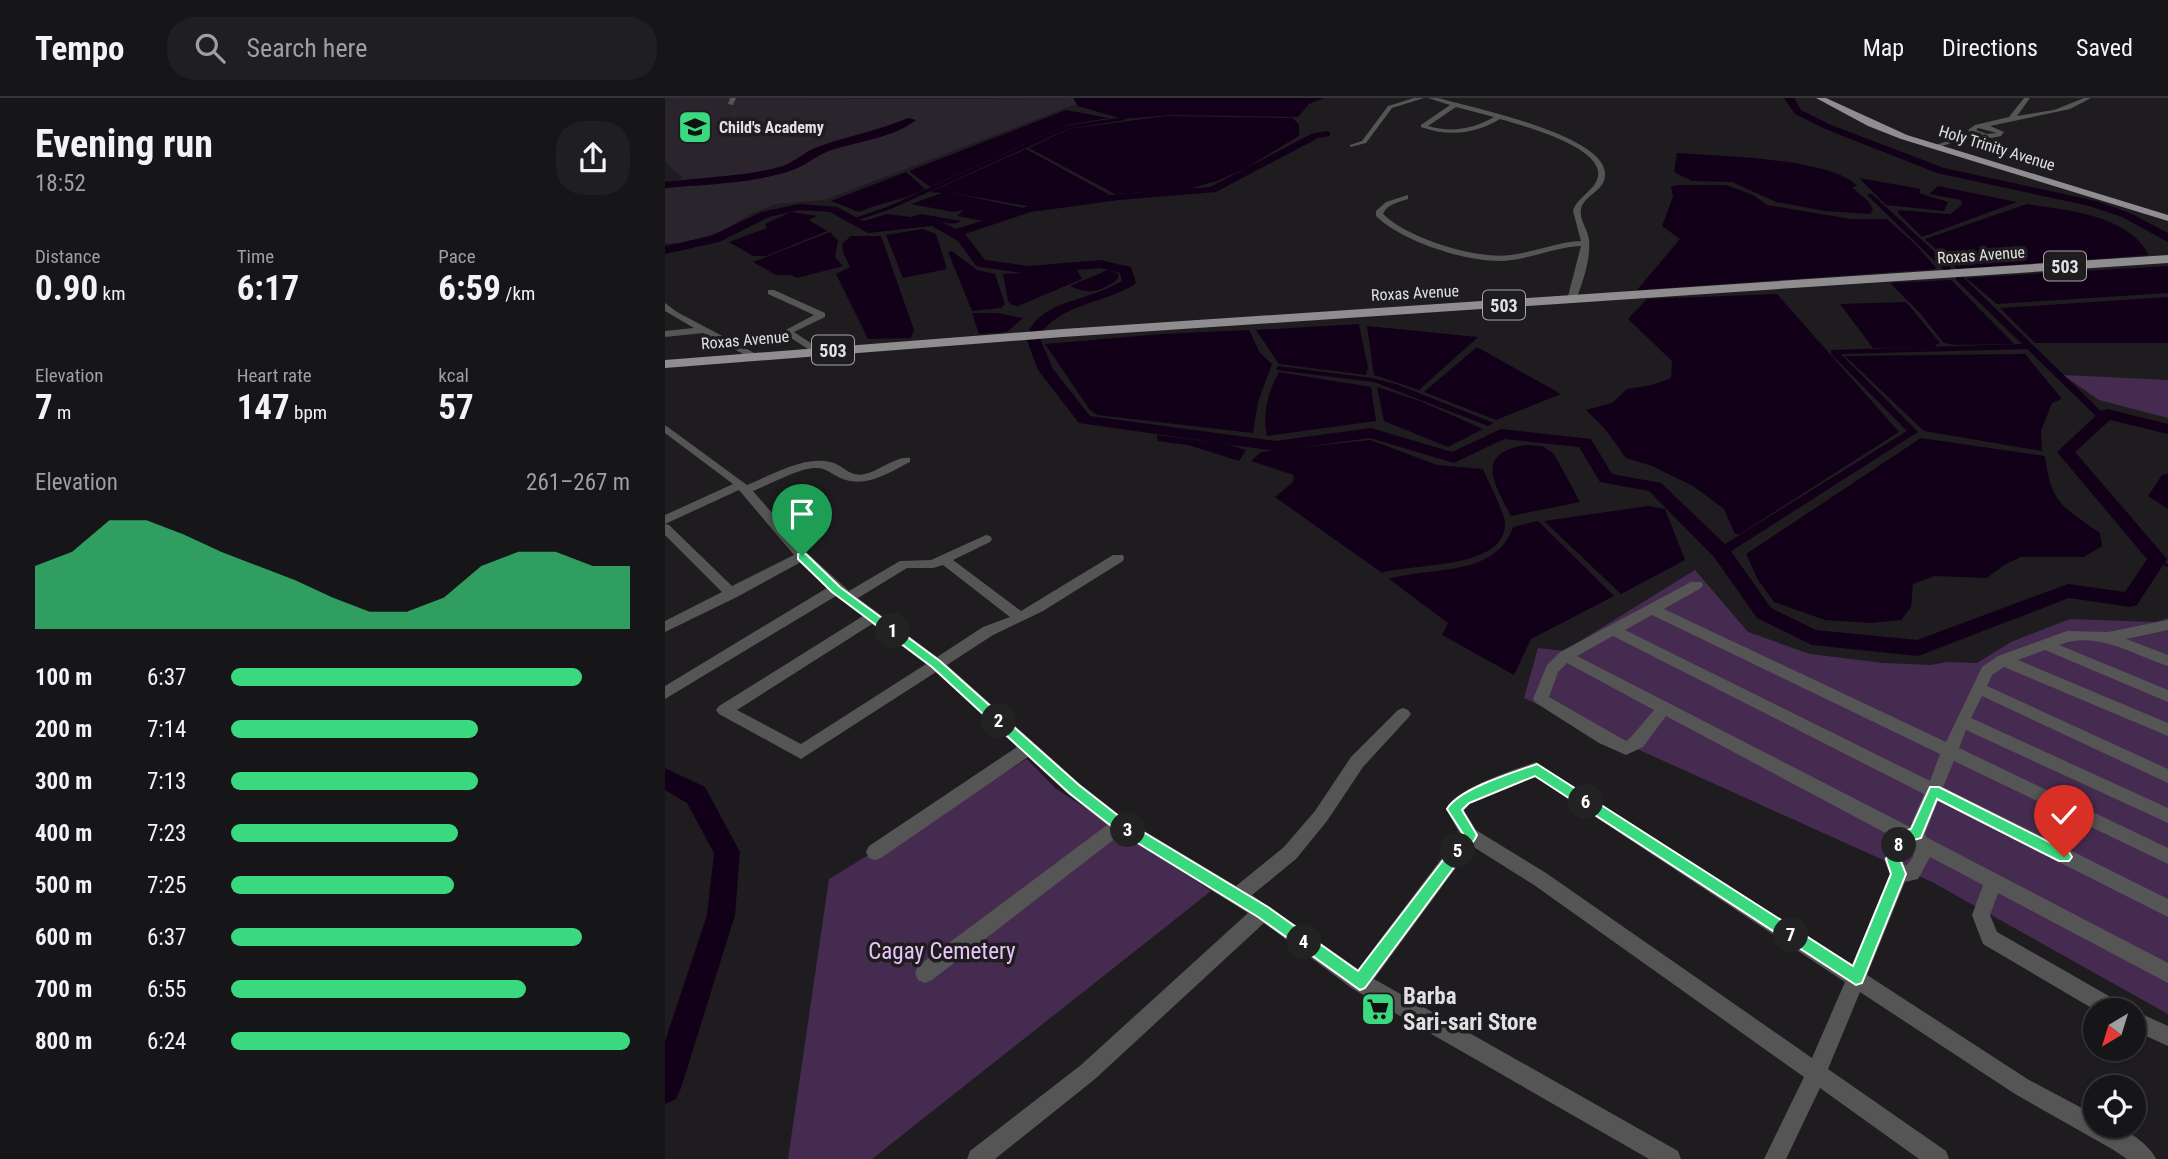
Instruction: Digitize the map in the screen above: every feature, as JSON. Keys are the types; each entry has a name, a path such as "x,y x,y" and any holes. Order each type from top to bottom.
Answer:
{"main road":[{"name":"Holy Trinity Avenue","path":"1820,98 1871,124 2168,216"},
{"name":"Holy Trinity Avenue","path":"1828,98 1878,124 1939,146"},
{"name":"Roxas Avenue","path":"665,364 817,351 2168,259"}],"street":[{"path":"1352,146 1364,142 1390,107 1420,98"},
{"path":"1433,98 1546,131 1596,156 1602,173 1601,179 1581,201 1577,214 1585,243 1572,300"},
{"path":"2012,118 2027,98"},
{"path":"1939,146 2012,118 2064,109 2088,98"},
{"path":"1454,105 1424,127 1457,131 1479,129 1498,117"},
{"path":"1405,197 1381,207 1379,214 1389,225 1478,258 1500,260 1563,244 1585,243"},
{"path":"771,292 822,315 787,332 817,351"},
{"path":"665,306 670,315 706,330 755,356"},
{"path":"665,334 706,330"},
{"path":"667,431 743,487 802,556 842,594 936,664 1074,789 1120,825 1263,912 1360,982 1670,1159"},
{"path":"665,520 743,487 810,464 830,465 841,475 856,480 906,460"},
{"path":"665,528 732,594"},
{"path":"665,693 842,594 905,564 933,564 945,560 986,538"},
{"path":"665,627 802,556"},
{"path":"874,617 724,709 801,752 988,631 1020,617 1118,558"},
{"path":"945,560 1020,617"},
{"path":"1664,708 1637,742 1626,748 1541,699 1552,668 1565,656 1696,585"},
{"path":"1652,609 2168,856"},
{"path":"1899,874 1914,871 1923,852 1916,837 1962,721 1987,671 2003,660 2067,636 2108,636 2168,625"},
{"path":"1613,630 2168,908"},
{"path":"2108,636 2168,661"},
{"path":"2044,644 2168,696"},
{"path":"1565,656 1916,837 2168,972"},
{"path":"2003,660 2168,730"},
{"path":"1978,688 2168,776"},
{"path":"1238,896 1290,853 1321,816 1357,762 1403,714"},
{"path":"1962,721 2168,816"},
{"path":"875,852 1028,748"},
{"path":"1938,1159 1540,879 1471,835 1454,809 1464,799 1537,769 2022,1087 2120,1141 2145,1159"},
{"path":"925,974 1120,825"},
{"path":"1360,982 1471,835"},
{"path":"1775,1159 1816,1074 1899,874 1893,859 1902,840 1916,837"},
{"path":"1994,880 1981,915 1990,938 2093,998"},
{"path":"978,1159 1088,1072 1263,912"},
{"path":"2146,1026 2168,1036"}],"shaded area":[{"path":"665,98 1092,98 824,200 777,204 750,214 723,231 682,243 665,243 665,190 682,177 665,162"},
{"path":"1073,98 1324,98 1309,104 1298,117 1171,115 1123,119 1078,106"},
{"path":"1066,110 1109,118 1067,125 930,187 909,171"},
{"path":"1166,116 1292,118 1299,124 1299,136 1244,169 1217,181 1188,189 1115,194 1029,148 1069,129"},
{"path":"1026,149 1110,195 1033,207 947,192 1024,208 983,221 957,216 964,210 953,212 911,204 942,193 930,192"},
{"path":"1677,153 1745,157 1824,169 1857,186 1852,187 1869,202 1873,210 1870,214 1825,211 1776,202 1732,182 1692,181 1674,172"},
{"path":"906,172 925,189 859,212 831,201"},
{"path":"1859,178 1921,189 1919,193 1948,202 1944,211 1886,205"},
{"path":"1726,185 1753,195 1767,205 1851,219 1887,219 1916,245 1937,269 1637,290 1680,239 1662,226 1673,197 1671,187"},
{"path":"1938,186 2017,202 1922,237 1898,210 1950,214 1962,205 1961,200 1929,194"},
{"path":"2027,204 2078,212 2112,223 2139,241 2149,255 1957,269 1925,239"},
{"path":"791,212 817,216 809,220 827,231 766,256 753,256 729,242 767,228 765,224"},
{"path":"887,214 911,217 921,214 961,221 951,224 925,220 888,225 861,222"},
{"path":"923,229 936,234 947,269 903,278 886,235"},
{"path":"830,232 838,241 835,257 843,266 797,278 791,275 776,275 753,262"},
{"path":"851,236 881,236 914,330 911,338 868,339 836,274 850,267 842,244"},
{"path":"952,251 977,270 995,274 1005,304 1001,308 972,311 948,252"},
{"path":"2168,266 2168,293 1997,304 1966,278"},
{"path":"1077,270 1082,279 1018,306 1008,301 1003,274"},
{"path":"1108,270 1119,274 1117,280 1105,287 1083,291 1070,286"},
{"path":"1951,280 2014,344 1944,343 1919,312 1890,283"},
{"path":"1777,294 1899,432 1740,534 1735,534 1724,509 1693,486 1652,466 1626,458 1605,429 1586,410 1612,403 1627,389 1652,385 1671,378 1672,361 1628,319 1647,299"},
{"path":"2168,297 2168,343 2035,343 2000,308"},
{"path":"1906,302 1940,343 1936,347 1873,348 1840,304"},
{"path":"972,313 997,313 1023,318 1007,332 979,334"},
{"path":"1359,324 1368,368 1366,375 1279,364 1256,330"},
{"path":"1367,326 1478,337 1419,390 1374,375"},
{"path":"1249,330 1260,353 1272,364 1258,402 1253,433 1097,415 1090,410 1045,344 1162,334"},
{"path":"1477,347 1561,394 1496,420 1424,392"},
{"path":"2025,354 2062,399 2052,403 2041,431 2042,451 1924,431 1845,356"},
{"path":"1278,366 1372,378 1396,384 1494,423 1488,426 1374,382 1276,370"},
{"path":"1279,372 1371,387 1376,421 1267,436 1267,403"},
{"path":"1377,387 1420,401 1483,429 1448,447 1384,421"},
{"path":"1157,435 1227,444 1246,450 1239,461 1188,445 1157,441"},
{"path":"1921,438 2045,456 2055,495 2068,510 2100,533 2102,546 2084,557 2021,557 2004,565 1987,578 1934,576 1913,584 1911,607 1901,620 1871,623 1825,620 1774,602 1758,580 1746,554"},
{"path":"1370,440 1437,465 1483,469 1504,519 1501,539 1490,550 1474,557 1382,573 1275,497 1293,482 1294,475 1251,461 1261,452"},
{"path":"1525,445 1542,446 1554,454 1580,502 1511,516 1495,481 1494,463 1499,455 1509,449"},
{"path":"1648,506 1665,509 1685,560 1621,594 1544,521"},
{"path":"1538,521 1614,596 1531,639 1514,675 1442,635 1448,623 1389,579 1477,562 1492,555 1504,543 1513,527"}],"green space":[{"path":"2063,375 2168,380 2168,418 2099,400"},
{"path":"1695,570 1748,632 1810,654 1883,663 1977,663 2011,642 2070,619 2155,622 2168,618 2168,1014 2146,1002 2146,998 2139,998 1932,882 1524,698 1538,648 1564,651"},
{"name":"Cagay Cemetery","path":"1027,759 1055,788 1211,891 872,1159 788,1159 829,879"}],"waterway":[{"path":"1789,98 1798,112 1828,127 1941,171 2092,203 2126,215 2168,238"},
{"path":"852,220 889,208 1067,127 1123,119"},
{"path":"665,185 769,173 805,160 816,151 889,130 911,120"},
{"path":"955,234 1029,209 1119,197 1212,190 1315,136 1326,134"},
{"path":"1870,195 1948,269"},
{"path":"665,250 715,239 765,214 799,207 833,209 868,229 934,222 955,234"},
{"path":"955,234 962,238 981,263 1029,270 1100,264 1126,270 1129,282 1105,295 1055,312 1046,317 1034,333"},
{"path":"1959,278 2103,418"},
{"path":"1033,338 1046,370 1085,420 1275,446 1371,433 1454,458 1501,434 1585,443 1606,478 1655,487 1721,552 1764,613 1812,637 1918,648 2068,591 2130,600 2157,559 2066,452 2107,414 2168,429"},
{"path":"1721,552 1913,432 1834,352 2027,346"},
{"path":"2168,479 2157,496 2168,503"},
{"path":"2157,559 2168,566"},
{"path":"665,778 696,795 727,852 721,915 665,1088"}],"place":[{"name":"Child's Academy","path":"695,127"},
{"name":"Barba Sari-sari Store","path":"1378,1009"}],"route":[{"path":"802,556 836,589 936,664 1074,789 1120,825 1263,912 1360,982 1471,835 1454,809 1464,799 1537,769 1856,977 1899,874 1893,859 1905,836 1916,834 1934,791 2064,857"}]}
